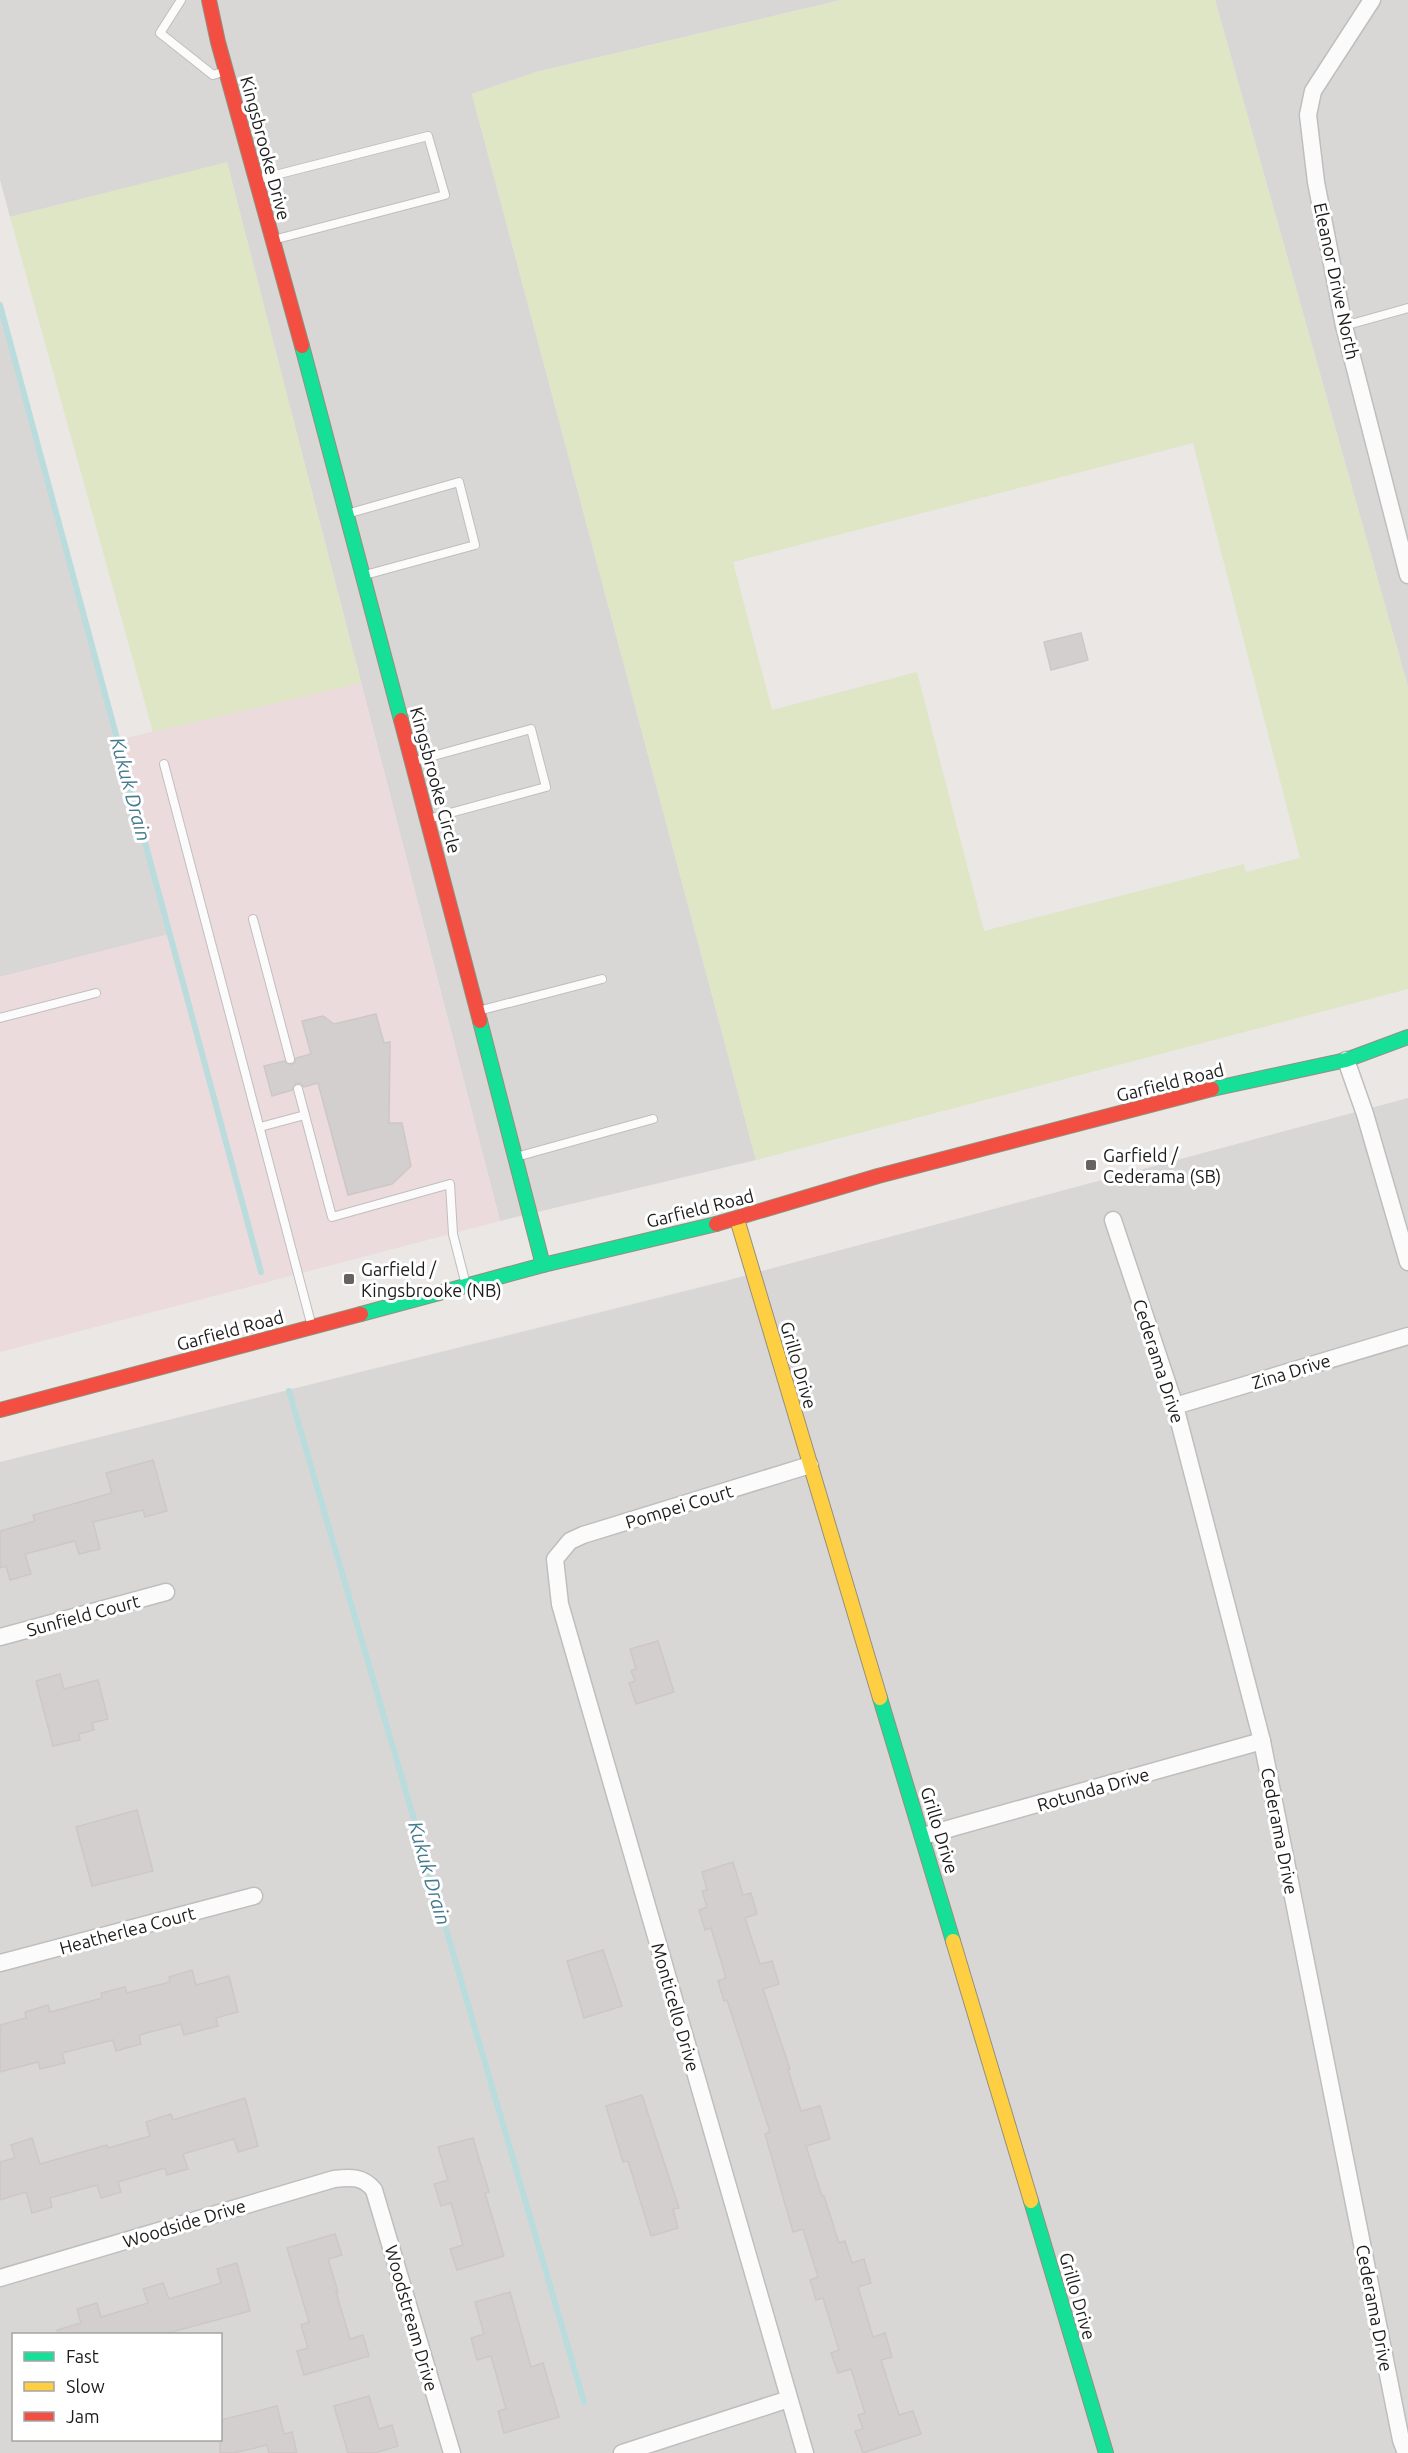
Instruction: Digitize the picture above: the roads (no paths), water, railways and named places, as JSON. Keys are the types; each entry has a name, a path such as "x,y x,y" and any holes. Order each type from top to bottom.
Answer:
{"street":[{"name":"Kingsbrooke Drive","path":"209,0 291,305"},
{"name":"Eleanor Drive North","path":"1372,0 1313,91 1308,115 1316,183 1344,326 1408,574"},
{"name":"Kingsbrooke Circle","path":"291,305 348,514 543,1265"},
{"name":"Garfield Road","path":"0,1410 543,1265 737,1219 878,1176 1186,1095 1346,1060 1408,1037"},
{"path":"1346,1060 1365,1114 1408,1262"},
{"name":"Grillo Drive","path":"737,1219 1106,2453"},
{"name":"Cederama Drive","path":"1113,1220 1175,1406 1262,1741 1401,2440 1406,2453"},
{"name":"Zina Drive","path":"1175,1406 1408,1335"},
{"name":"Pompei Court","path":"555,1559 570,1541 810,1464"},
{"name":"Monticello Drive","path":"555,1559 560,1604 806,2453"},
{"name":"Sunfield Court","path":"0,1637 166,1592"},
{"name":"Rotunda Drive","path":"923,1836 1262,1741"},
{"name":"Heatherlea Court","path":"0,1963 254,1896"},
{"name":"Woodside Drive","path":"0,2278 334,2179 359,2178 369,2184"},
{"name":"Woodstream Drive","path":"369,2184 374,2190 381,2211 452,2453"},
{"path":"622,2453 789,2399"}],"lane":[{"path":"181,0 160,33 213,75 227,71"},
{"path":"256,180 428,136 445,195 273,240"},
{"path":"1344,326 1408,308"},
{"path":"348,514 459,482 475,545 364,576"},
{"path":"413,762 531,729 546,788 428,819"},
{"path":"164,764 312,1327"},
{"path":"253,920 290,1059"},
{"path":"477,1011 602,979"},
{"path":"0,1018 96,993"},
{"path":"298,1089 332,1217 450,1184 453,1234 466,1286"},
{"path":"260,1127 305,1115"},
{"path":"515,1157 653,1119"}],"waterway":[{"name":"Kukuk Drain","path":"0,305 261,1272"},
{"name":"Kukuk Drain","path":"289,1391 584,2402"}],"place":[{"name":"Garfield / Cederama (SB)","path":"1091,1165"},
{"name":"Garfield / Kingsbrooke (NB)","path":"349,1279"}]}
